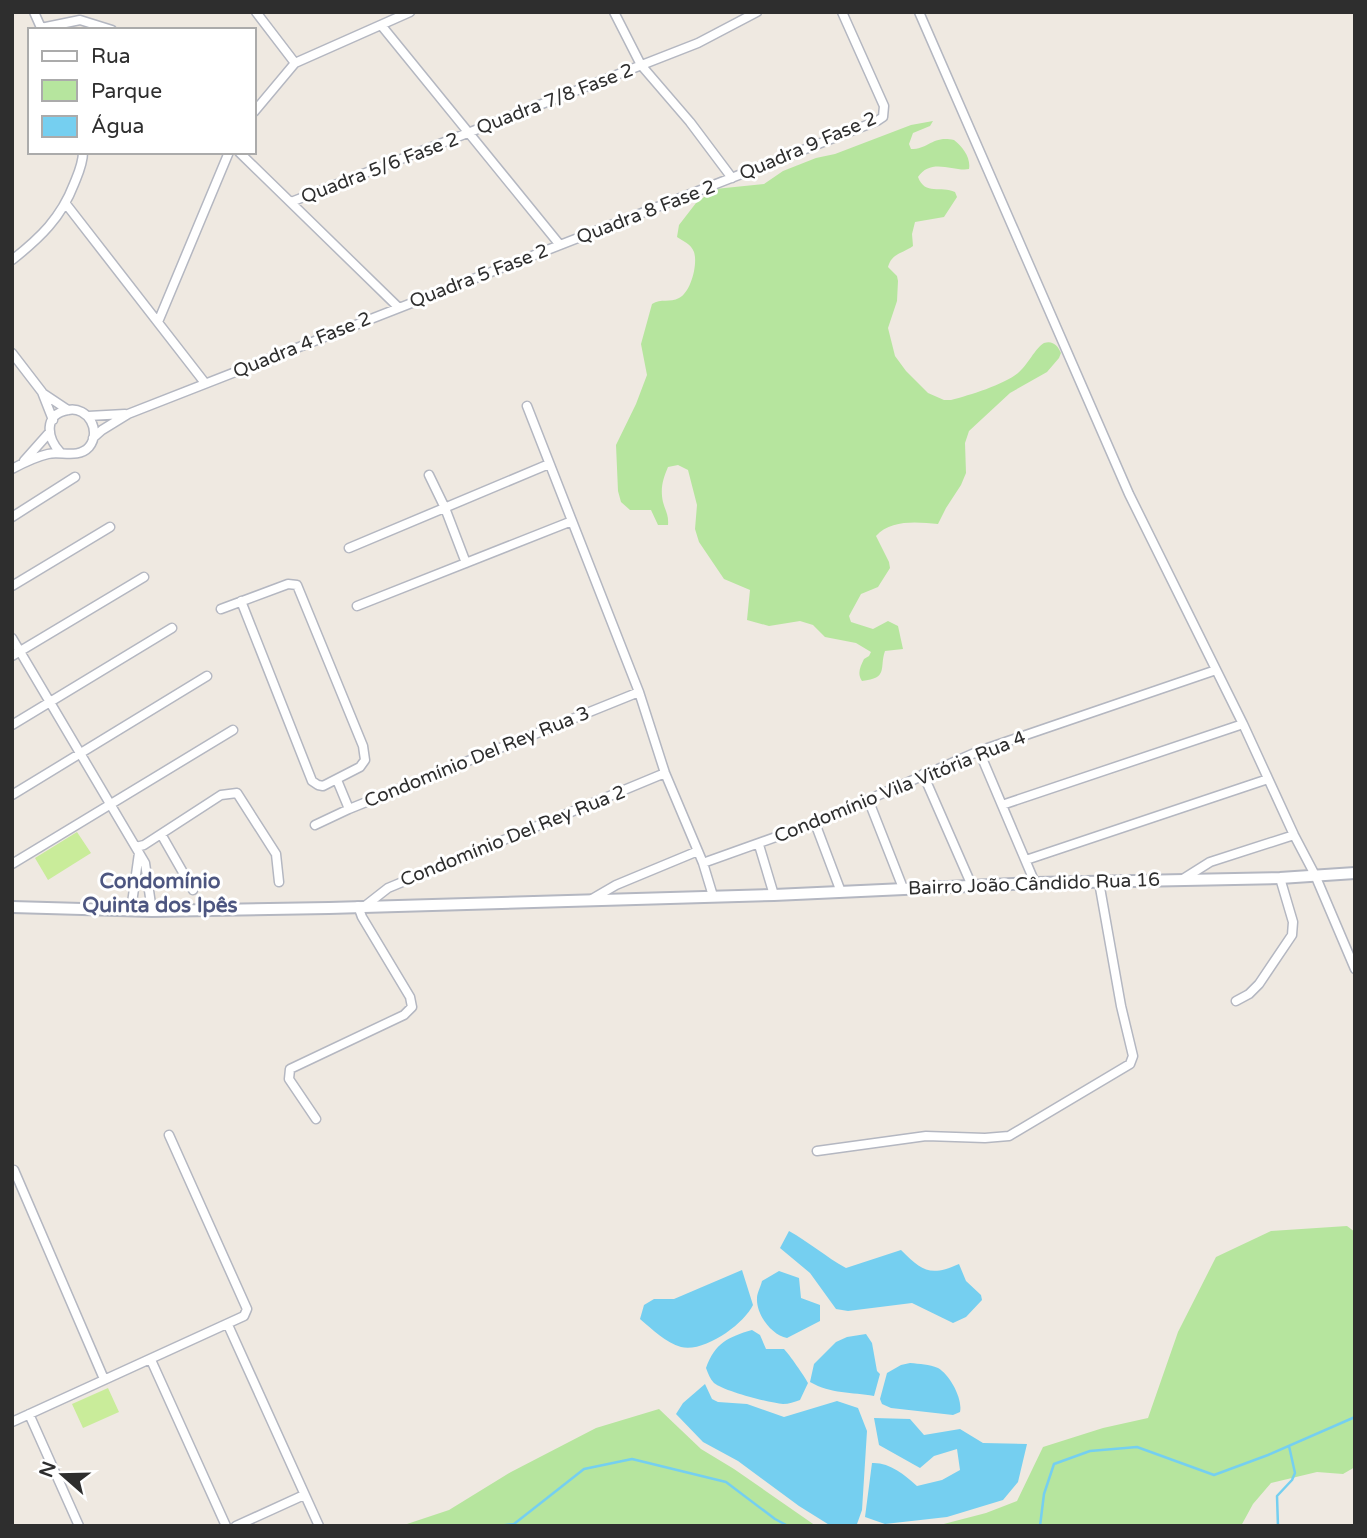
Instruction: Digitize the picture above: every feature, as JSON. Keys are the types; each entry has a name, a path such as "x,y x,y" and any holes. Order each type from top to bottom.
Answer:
{"street":[{"path":"34,12 42,28"},
{"path":"256,12 295,63"},
{"path":"256,110 295,63 410,12"},
{"path":"614,12 641,65 690,122 732,178"},
{"name":"Quadra 7/8 Fase 2","path":"469,133 723,31 757,12"},
{"name":"Quadra 9 Fase 2","path":"732,178 877,121 884,114 884,106 842,12"},
{"path":"919,12 1129,494 1315,875 1354,966"},
{"path":"46,28 79,20 105,28"},
{"path":"381,25 560,245"},
{"name":"Quadra 5/6 Fase 2","path":"291,202 469,133"},
{"path":"12,260 38,240 66,204 83,154"},
{"path":"158,322 228,154"},
{"path":"241,154 398,307"},
{"name":"Quadra 8 Fase 2","path":"560,245 732,178"},
{"path":"66,204 205,383"},
{"name":"Quadra 5 Fase 2","path":"398,307 560,245"},
{"name":"Quadra 4 Fase 2","path":"128,414 398,307"},
{"path":"12,353 42,392 53,419"},
{"path":"42,392 68,410"},
{"path":"527,406 639,692 665,773 703,863 713,896"},
{"path":"22,463 48,434 53,419 68,410 80,411 88,416 92,423 93,438"},
{"path":"88,416 128,414"},
{"path":"12,469 44,455 60,452 70,455 80,453 102,430 128,414"},
{"path":"48,434 60,452"},
{"path":"349,548 550,464"},
{"path":"429,475 466,563"},
{"path":"12,517 75,477"},
{"path":"357,606 572,521"},
{"path":"12,586 110,527"},
{"path":"16,654 144,577"},
{"path":"221,609 241,601 288,583 299,588 363,746 363,763 337,780 320,786 312,781 241,601"},
{"path":"12,725 172,628"},
{"path":"12,638 16,654 51,702 145,863 152,911"},
{"name":"Condomínio Vila Vitória Rua 4","path":"703,863 815,823 979,751 1216,670"},
{"path":"12,795 207,676"},
{"name":"Condomínio Del Rey Rua 3","path":"315,825 639,692"},
{"path":"1002,805 1243,724"},
{"path":"12,864 233,730"},
{"path":"979,751 1035,883"},
{"name":"Condomínio Del Rey Rua 2","path":"361,906 387,888 665,773"},
{"path":"923,774 972,886"},
{"path":"1026,860 1268,779"},
{"path":"337,780 349,809"},
{"path":"137,850 221,794 237,793 276,854 279,882"},
{"path":"868,799 903,888"},
{"path":"815,823 841,892"},
{"path":"161,834 193,890"},
{"path":"1183,879 1210,862 1294,835"},
{"path":"759,845 774,895"},
{"path":"131,910 137,850"},
{"path":"592,899 616,885 698,851"},
{"name":"Bairro João Cândido Rua 16","path":"12,907 152,911 361,906 774,895 1035,883 1280,878 1355,873"},
{"path":"1236,1001 1250,994 1259,984 1292,934 1293,922 1280,878"},
{"path":"817,1151 926,1136 1009,1136 1130,1064 1133,1056 1121,1006 1099,882"},
{"path":"316,1119 289,1079 290,1069 404,1014 412,1007 410,997 362,917 361,906"},
{"path":"12,1422 244,1316 247,1309 169,1135"},
{"path":"14,1170 104,1379"},
{"path":"228,1325 319,1526"},
{"path":"151,1360 226,1526"},
{"path":"29,1415 79,1526"},
{"path":"236,1526 304,1494"}],"green space":[{"path":"933,121 930,126 913,133 909,144 911,149 941,139 954,140 966,153 969,169 936,166 923,171 918,177 925,186 950,190 955,192 957,197 944,217 915,222 913,246 895,256 888,267 898,281 897,301 888,328 895,356 928,393 951,400 1004,382 1021,370 1044,343 1055,344 1061,353 1047,372 1010,393 969,431 965,443 966,473 938,524 897,524 876,536 890,568 878,587 861,594 849,616 851,622 873,629 888,621 898,626 903,649 885,651 880,675 862,681 860,668 871,652 856,643 825,637 813,625 800,621 769,626 747,620 750,590 724,579 699,542 695,529 697,505 688,470 678,465 668,467 662,492 668,525 658,525 651,510 630,510 621,502 616,445 647,375 641,344 652,304 679,298 687,290 692,277 694,252 677,237 679,225 696,203 715,189 764,184 783,171 816,158 835,154 911,125"},
{"path":"77,832 91,853 48,880 35,858"},
{"path":"1347,1226 1355,1232 1355,1467 1343,1474 1317,1472 1271,1483 1253,1504 1241,1526 936,1526 986,1513 1017,1501 1043,1447 1103,1428 1148,1418 1178,1332 1216,1257 1271,1231"},
{"path":"108,1388 119,1412 83,1428 72,1404"},
{"path":"659,1409 701,1449 816,1526 401,1526 449,1510 511,1472 596,1428"}],"water":[{"path":"789,1231 846,1268 901,1250 927,1270 941,1270 959,1264 966,1281 981,1295 982,1300 966,1317 953,1323 912,1303 848,1311 836,1309 810,1273 780,1248"},
{"path":"742,1270 753,1305 732,1328 712,1341 701,1346 681,1347 665,1339 640,1319 644,1305 654,1299 674,1299"},
{"path":"779,1271 799,1278 801,1298 820,1305 820,1321 787,1338 776,1333 766,1323 757,1304 762,1281"},
{"path":"752,1330 760,1335 766,1349 784,1349 800,1371 808,1383 800,1400 785,1404 768,1401 727,1390 711,1380 706,1368 718,1347 736,1335"},
{"path":"866,1334 872,1343 877,1371 880,1374 874,1396 834,1391 810,1382 814,1364 836,1342"},
{"path":"910,1363 943,1371 958,1394 960,1412 953,1415 891,1408 882,1404 880,1399 887,1373"},
{"path":"705,1384 712,1399 718,1402 747,1404 784,1417 837,1401 858,1408 867,1431 862,1510 857,1524 831,1526 738,1461 703,1442 676,1414 683,1403"},
{"path":"874,1418 910,1419 924,1435 960,1429 983,1443 1027,1444 1018,1482 1003,1500 947,1517 885,1524 865,1517 872,1463 891,1467 917,1486 942,1480 960,1470 957,1449 934,1456 920,1468 879,1445"}],"waterway":[{"path":"1040,1526 1044,1494 1054,1464 1090,1451 1137,1447 1214,1475 1355,1417"},
{"path":"1278,1526 1277,1496 1295,1473 1289,1446"},
{"path":"498,1526 514,1524 584,1469 632,1459 726,1482 788,1526"}],"district":[{"name":"Condomínio Quinta dos Ipês","path":"160,893"}]}
